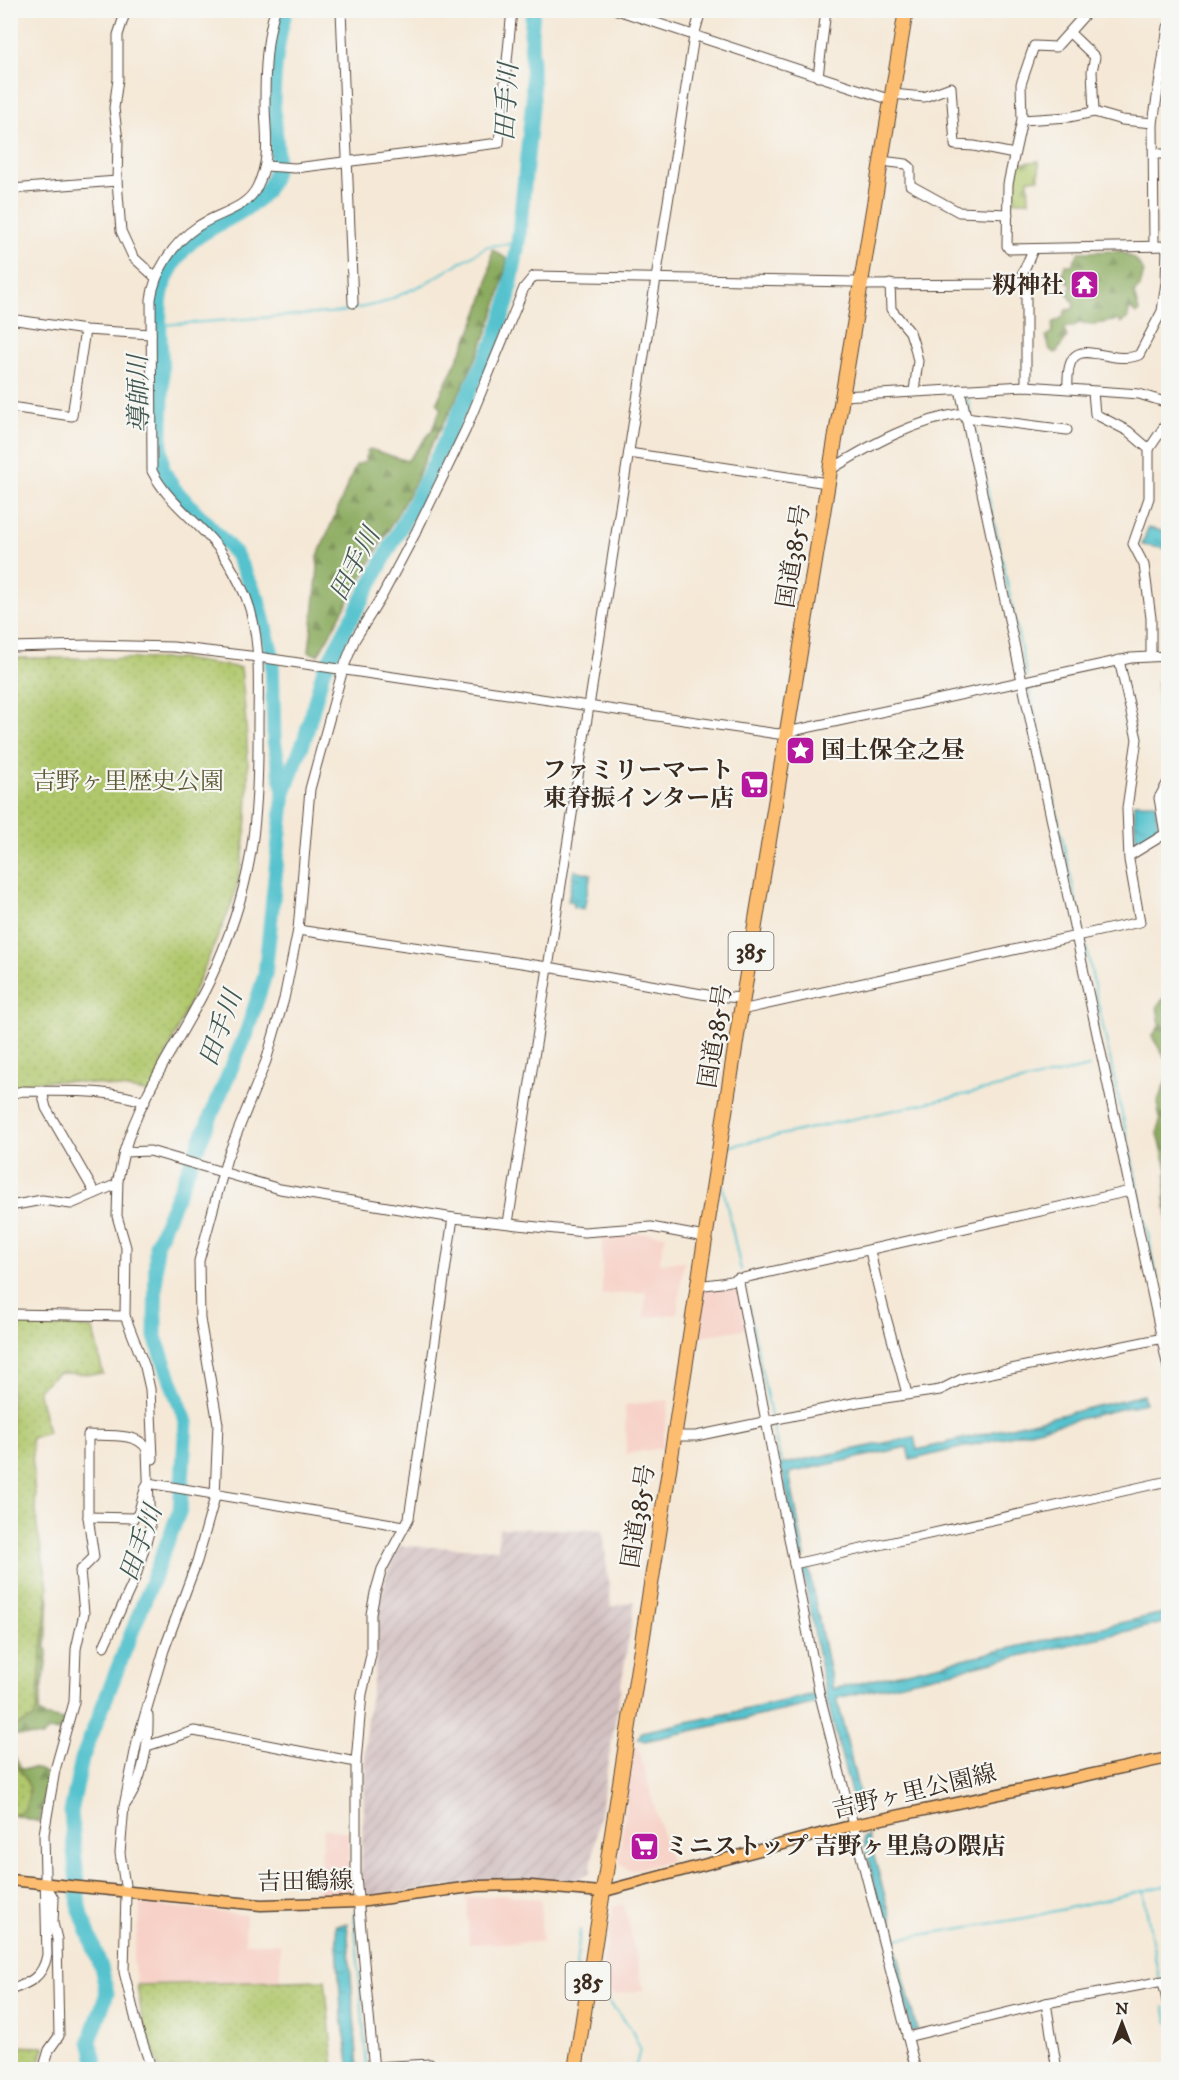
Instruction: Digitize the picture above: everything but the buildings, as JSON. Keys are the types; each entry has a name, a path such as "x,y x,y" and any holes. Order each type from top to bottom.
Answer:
{"highway":[{"name":"国道385号","path":"601,1892 742,1004 906,10"},
{"name":"385","path":"574,2070 601,1892"}],"main road":[{"name":"吉野ヶ里公園線","path":"601,1892 854,1825 1168,1758"},
{"name":"吉田鶴線","path":"10,1880 261,1905 359,1902 510,1885 601,1892"}],"street":[{"path":"126,10 118,35 118,79 114,108 118,141 117,181 123,240 133,257 155,277"},
{"path":"10,1206 42,1200 71,1204 117,1184 124,1152 145,1102 209,982 240,907 249,874 258,793 258,657 252,615 237,578 219,549 160,486 152,471 151,298 155,277 172,252 196,227 246,200 256,190 266,166 269,145 265,104 266,55 275,10"},
{"path":"341,10 352,303"},
{"path":"266,166 286,168 499,143 512,10"},
{"path":"617,10 818,77 892,97 924,97 951,87 954,145 1014,154"},
{"path":"508,1223 694,36 700,10"},
{"path":"818,77 826,10"},
{"path":"1068,388 1067,369 1069,361 1074,356 1091,352 1112,357 1139,355 1162,311 1168,246 1033,250 1009,249 1007,246 1008,184 1022,120 1021,84 1034,46 1056,47 1071,34 1089,10"},
{"path":"1154,246 1153,123 1168,27"},
{"path":"1071,34 1095,57 1092,71 1094,112"},
{"path":"1022,120 1094,112 1122,120 1153,123"},
{"path":"1154,153 1168,155"},
{"path":"881,161 906,164 910,168 910,185 959,212 1008,214"},
{"path":"10,201 11,189 117,181"},
{"path":"152,2070 138,2029 124,1972 126,1892 120,1853 124,1806 148,1704 215,1497 218,1424 200,1319 199,1261 238,1127 266,1060 284,999 298,930 310,789 343,669 355,639 382,596 417,530 466,429 524,288 534,276 861,285 1012,284 1020,279 1033,250"},
{"path":"1020,279 1026,284 1026,386"},
{"path":"890,284 891,309 910,332 918,361 914,391"},
{"path":"10,319 85,330 151,334"},
{"path":"10,407 72,416 85,330"},
{"path":"842,396 1026,386 1139,394 1168,403"},
{"path":"960,389 1130,1191 1165,1338 1168,1368"},
{"path":"1093,392 1095,414 1128,430 1149,449"},
{"path":"629,453 829,476 868,447 933,418 965,415 1067,430"},
{"path":"1151,655 1151,618 1144,565 1133,544 1149,498 1149,449 1168,422"},
{"path":"10,647 90,645 173,647 343,669 778,734 1119,660 1151,655 1168,656"},
{"path":"298,930 548,967 713,996 742,1004 1140,922 1129,856 1127,808 1137,739 1119,660"},
{"path":"1129,856 1167,833 1159,798 1168,782"},
{"path":"10,1094 42,1091 124,1094 145,1102"},
{"path":"42,1091 46,1108 95,1193"},
{"path":"124,1152 150,1151 224,1175 280,1189 453,1218 584,1232 651,1227 699,1236 706,1234"},
{"path":"88,1517 134,1518 138,1514 148,1484 153,1457 150,1389 145,1367 125,1317 126,1247 117,1216 118,1179"},
{"path":"697,1286 721,1283 1130,1191"},
{"path":"430,2070 430,2064 374,2068 359,1902 356,1762 362,1694 371,1655 371,1614 382,1569 409,1518 453,1218"},
{"path":"870,1250 879,1298 907,1394"},
{"path":"738,1278 820,1696 916,2070"},
{"path":"10,1314 125,1317"},
{"path":"673,1436 696,1436 907,1394 940,1390 962,1379 1165,1338"},
{"path":"10,1990 38,1977 45,1968 47,1955 45,1824 55,1770 74,1702 76,1649 84,1613 80,1571 94,1557 88,1517 88,1435 135,1438 144,1443 147,1450 151,1517 148,1535 136,1576 104,1646"},
{"path":"75,1472 87,1471"},
{"path":"795,1564 1168,1481"},
{"path":"148,1484 215,1497 404,1526"},
{"path":"124,1806 132,1796 147,1746 148,1704"},
{"path":"147,1746 194,1731 356,1762"},
{"path":"43,2070 49,2050 59,2036 57,1940 53,1923 54,1899 45,1885"},
{"path":"907,2037 1046,2003 1163,1982 1168,2007"},
{"path":"1046,2003 1057,2070"}],"shaded area":[{"path":"644,1233 666,1235 659,1263 684,1261 677,1314 644,1318 646,1292 602,1295 602,1236"},
{"path":"737,1285 745,1329 696,1337 704,1289"},
{"path":"669,1400 662,1448 626,1454 625,1405"},
{"path":"499,1528 603,1530 611,1607 635,1601 590,1873 566,1884 515,1879 365,1896 361,1874 366,1725 376,1663 377,1613 387,1572 400,1546 498,1549"},
{"path":"638,1747 670,1861 630,1871 619,1862 632,1748"},
{"path":"324,1828 349,1832 350,1895 317,1897"},
{"path":"504,1895 541,1899 542,1942 469,1944 467,1900 463,1898"},
{"path":"141,1904 246,1915 245,1943 280,1943 280,1982 137,1985 133,1958"},
{"path":"624,1905 644,1990 615,1995 601,1983 613,1907"}],"green space":[{"path":"1039,161 1039,179 1028,179 1029,201 1011,201 1015,164"},
{"path":"492,249 507,259 498,299 478,355 428,451 417,479 318,655 309,652 318,568 317,558 356,465 365,462 367,451 370,449 407,461 431,432 441,408 437,402 480,309 490,270"},
{"path":"1121,251 1136,260 1144,272 1140,287 1134,293 1139,312 1136,314 1130,308 1127,319 1121,323 1118,320 1096,324 1079,323 1073,327 1067,327 1064,329 1067,337 1056,353 1050,350 1046,336 1052,332 1053,323 1063,317 1066,310 1073,309 1074,303 1067,293 1072,287 1062,275 1065,265 1072,265 1079,252"},
{"name":"吉野ヶ里歴史公園","path":"10,658 182,659 241,668 248,757 248,788 244,849 239,878 231,906 150,1093 98,1084 61,1081 26,1083 11,1087"},
{"path":"1168,681 1168,749 1162,748 1157,682"},
{"path":"1168,973 1168,1062 1152,1037 1160,1025 1157,1006 1166,996 1165,984"},
{"path":"1168,1076 1168,1222 1165,1197 1167,1169 1158,1134 1160,1118 1157,1103"},
{"path":"11,1317 93,1329 103,1374 58,1373 38,1389 48,1433 31,1438 37,1527 48,1587 36,1714 32,1719 11,1728"},
{"path":"43,1594 49,1596 46,1649 48,1650 39,1711 43,1716 64,1720 62,1733 49,1730 42,1737 13,1735 11,1740 11,1604"},
{"path":"10,1747 21,1769 36,1769 48,1776 40,1822 13,1815 20,1808 11,1777"},
{"path":"11,1761 28,1783 29,1795 24,1811 11,1816"},
{"path":"325,1980 334,2069 160,2069 142,2018 137,1985"},
{"path":"10,2046 44,2047 38,2069 11,2069"}],"water":[{"path":"1148,528 1168,532 1168,549 1142,545"},
{"path":"1134,803 1155,803 1159,831 1158,835 1136,846"},
{"path":"574,870 591,874 584,909 573,907 574,902 568,901"},
{"path":"1143,1395 1145,1403 910,1460 907,1447 789,1473 805,1557 800,1558 781,1466 783,1464 914,1437 917,1450"},
{"path":"802,1566 808,1566 833,1689 1168,1612 1168,1622 837,1698 863,1810 856,1812 826,1696"},
{"path":"816,1694 818,1703 645,1741 638,1738 642,1732"},
{"path":"868,1835 897,1940 895,1944 917,2030 912,2032 863,1838"},
{"path":"347,1924 358,2069 350,2069 341,2011 336,1925"}],"waterway":[{"name":"導師川","path":"284,792 274,741 272,654 258,599 235,553 175,490 163,470 159,317 165,281 183,251 205,232 259,199 273,178 277,159 273,101 274,78 278,44 286,10"},
{"name":"田手川","path":"94,2070 95,2061 90,2041 107,1993 101,1967 79,1907 71,1812 82,1759 180,1510 186,1422 155,1337 156,1245 247,1031 265,975 284,792 305,738 323,672 424,484 495,339 508,300 518,243 533,99 531,33 533,10"},
{"path":"161,325 341,312 382,303 424,284 488,246 518,243"},
{"path":"967,395 971,416"},
{"path":"973,422 1027,677"},
{"path":"1028,683 1083,932"},
{"path":"1084,938 1168,1327"},
{"path":"725,1157 726,1147 1089,1067"},
{"path":"721,1178 741,1270"},
{"path":"748,1305 771,1416"},
{"path":"772,1423 782,1467"},
{"path":"895,1939 1025,1918 1168,1885"},
{"path":"1143,1890 1159,1979"},
{"path":"354,1913 367,2070"},
{"path":"580,1930 576,1966 584,1975"},
{"path":"595,1985 630,2027 640,2048 635,2070"},
{"path":"1164,2007 1168,2023"}],"place":[{"name":"籾神社","path":"1085,285"},
{"name":"国土保全之昼","path":"800,750"},
{"name":"ファミリーマート 東脊振インター店","path":"755,784"},
{"name":"ミニストップ 吉野ヶ里鳥の隈店","path":"644,1846"}]}
